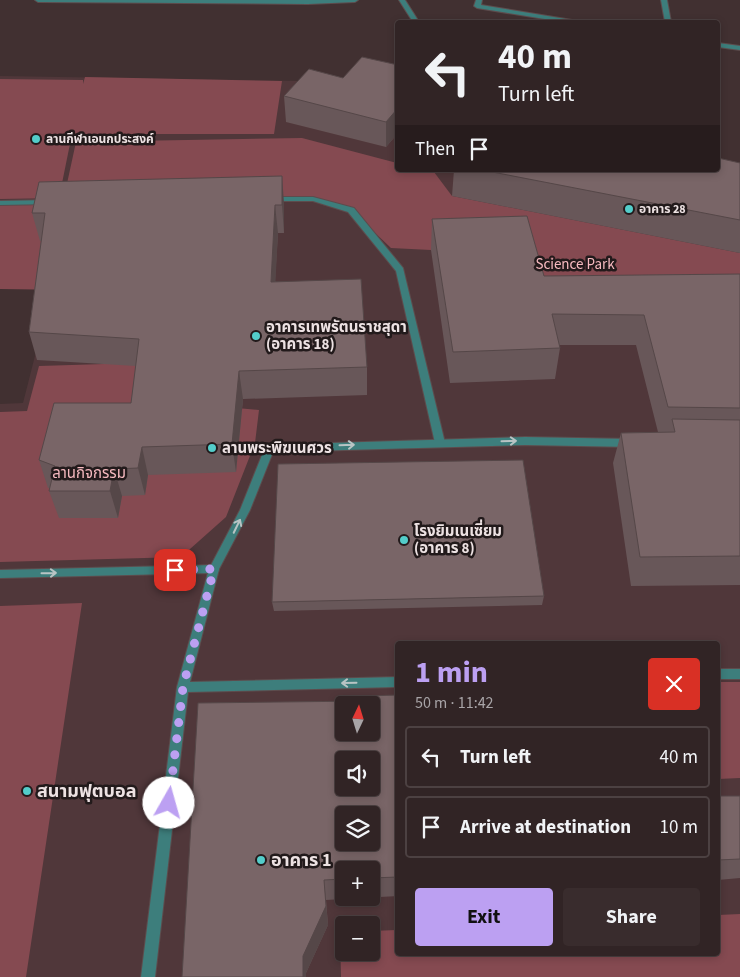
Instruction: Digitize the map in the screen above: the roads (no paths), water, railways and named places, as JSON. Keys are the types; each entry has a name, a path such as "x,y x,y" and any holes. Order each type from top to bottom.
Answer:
{"street":[{"path":"38,0 298,2 355,0"},
{"path":"402,0 415,20"},
{"path":"479,0 477,6 560,20"},
{"path":"664,0 668,20"},
{"path":"720,46 740,48"},
{"path":"265,199 313,199 351,210 400,270 440,442"},
{"path":"0,203 55,202"},
{"path":"148,977 183,687 214,569 245,510 268,448 525,441 642,444"},
{"path":"0,574 214,569"},
{"path":"720,674 740,674"},
{"path":"183,687 395,682"}],"place":[{"name":"ลานกีฬาเอนกประสงค์","path":"36,139"},
{"name":"อาคาร 28","path":"629,209"},
{"name":"อาคารเทพรัตนราชสุดา (อาคาร 18)","path":"256,336"},
{"name":"ลานพระพิฆเนศวร","path":"212,448"},
{"name":"โรงยิมเนเซี่ยม (อาคาร 8)","path":"404,540"},
{"name":"สนามฟุตบอล","path":"27,791"},
{"name":"อาคาร 1","path":"261,860"}],"park label":[{"name":"Science Park","path":"575,264"},
{"name":"ลานกิจกรรม","path":"89,473"}]}
